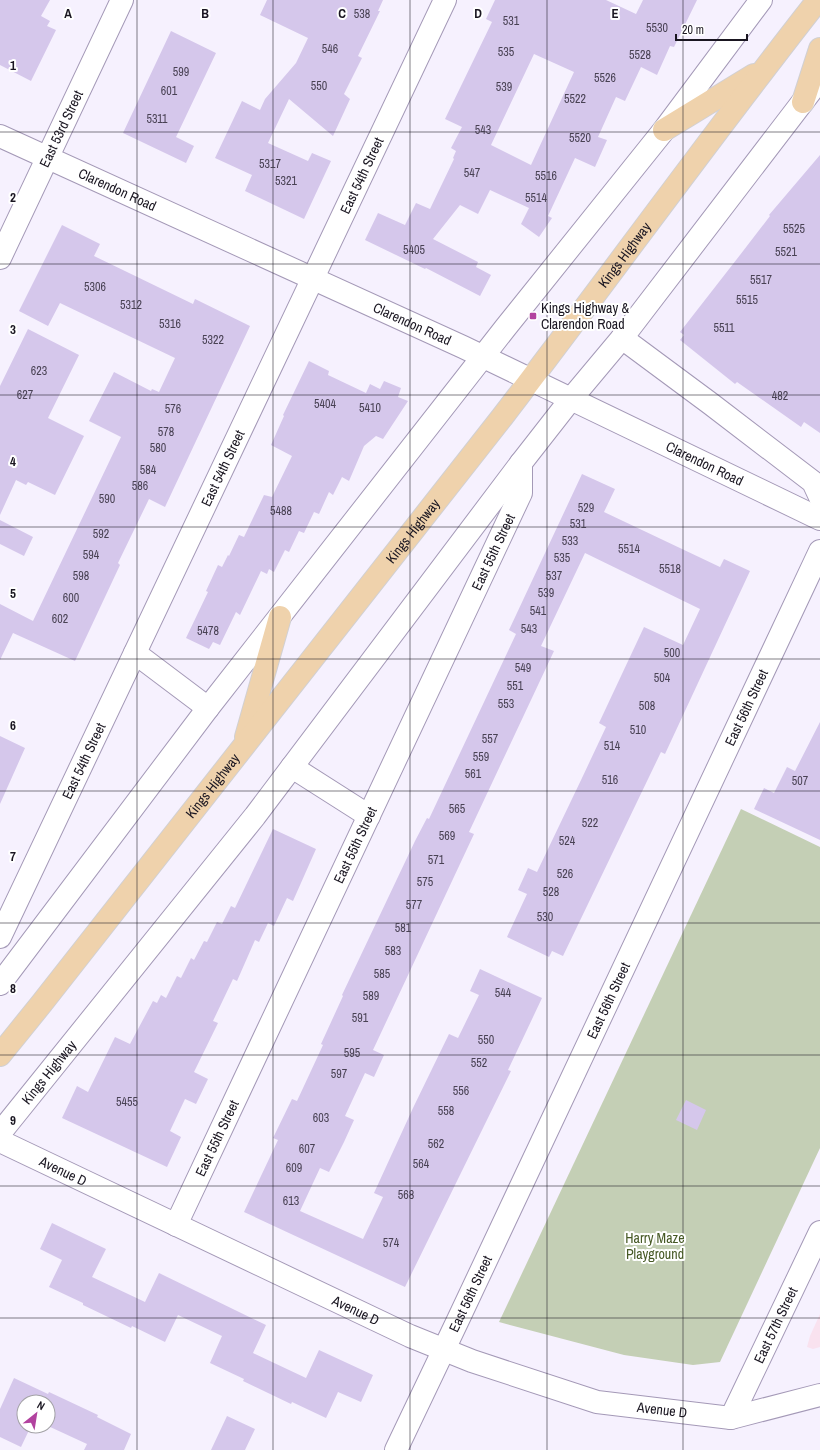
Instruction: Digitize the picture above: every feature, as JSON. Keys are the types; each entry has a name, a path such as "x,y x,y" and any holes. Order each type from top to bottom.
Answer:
{"main road":[{"name":"Kings Highway","path":"0,1055 530,380 763,69 818,0"},
{"path":"803,102 820,49"},
{"path":"664,130 763,69"},
{"path":"243,747 280,617"}],"street":[{"name":"East 53rd Street","path":"0,258 122,0"},
{"name":"East 54th Street","path":"0,937 446,0"},
{"path":"738,29 752,0"},
{"path":"0,984 208,708 506,327 664,130 761,0"},
{"name":"Kings Highway","path":"0,1132 255,816 521,463 622,338 820,80"},
{"name":"Clarendon Road","path":"0,136 483,357 820,519"},
{"path":"622,338 813,482 820,497"},
{"name":"East 55th Street","path":"176,1225 521,493 521,463"},
{"name":"East 56th Street","path":"396,1450 820,551"},
{"path":"135,653 208,708"},
{"path":"292,767 368,816"},
{"name":"Avenue D","path":"0,1141 403,1332 472,1362 598,1402 731,1418"},
{"name":"East 57th Street","path":"731,1418 820,1232"},
{"path":"731,1418 820,1395"}],"shaded area":[{"path":"820,1314 820,1347 813,1349 807,1347 810,1336"}],"green space":[{"name":"Harry Maze Playground","path":"741,809 820,847 820,1148 720,1362 693,1365 624,1355 499,1322"}],"building":[{"path":"0,0 50,0 41,16 50,21 47,26 56,30 31,81 0,65"},
{"path":"267,0 383,0 378,11 380,11 358,56 362,58 344,94 350,99 333,136 289,99 268,143 308,161 312,153 331,161 304,219 245,191 252,175 215,158 242,101 260,110 265,99 296,63 308,38 260,15"},
{"path":"495,0 606,0 636,14 643,0 697,0 674,47 670,46 657,75 641,67 625,101 616,97 598,137 607,140 595,167 575,158 548,216 552,218 539,237 521,224 529,208 490,190 478,214 460,205 433,239 478,262 476,267 491,275 480,296 426,268 425,269 365,240 378,213 405,225 416,203 430,209 454,159 453,158 456,151 451,148 462,127 445,119 492,22 486,19","holes":["534,54 574,72 531,165 491,145"]},
{"path":"171,31 216,53 176,137 194,146 186,163 123,133"},
{"path":"820,155 820,433 804,422 801,427 737,382 735,384 680,340 684,335 680,332 770,216 769,215"},
{"path":"62,225 100,244 94,256 193,304 195,299 250,326 165,507 149,499 118,563 120,565 75,661 13,633 0,660 0,604 33,621 121,437 89,421 114,372 151,391 152,389 159,392 175,358 60,303 48,326 19,311"},
{"path":"28,329 79,355 48,418 84,436 55,495 28,482 26,485 16,480 0,515 0,386"},
{"path":"309,361 329,371 328,375 366,393 370,384 380,389 384,381 401,388 398,397 408,401 383,439 376,436 364,446 349,481 342,477 333,495 329,492 319,514 314,512 304,533 299,531 289,552 285,550 274,572 269,569 267,574 261,571 240,615 236,612 220,645 213,642 209,649 186,638 208,592 206,591 218,565 222,567 239,535 244,537 264,495 272,497 292,456 271,445 284,416 283,415"},
{"path":"582,474 615,489 604,512 720,567 724,559 750,571 665,754 661,752 563,956 552,951 549,957 507,937 527,894 518,890 528,868 537,872 606,727 599,723 644,627 683,645 700,609 585,553 541,646 554,651 469,832 474,834 373,1050 384,1055 374,1077 365,1073 345,1116 354,1120 344,1142 329,1172 320,1168 300,1211 363,1239 383,1197 374,1193 413,1108 449,1034 458,1038 479,995 470,991 480,969 542,998 508,1070 511,1071 405,1287 244,1212 278,1140 273,1138 292,1099 297,1101 323,1045 321,1044 343,996 342,995 415,841 427,818 429,819 516,634 509,630"},
{"path":"0,520 33,537 24,556 0,544"},
{"path":"820,722 820,840 754,809 764,788 774,793 787,767 795,771"},
{"path":"0,736 25,748 0,804"},
{"path":"273,829 316,849 293,901 287,898 274,926 268,923 259,942 255,940 237,981 233,979 213,1021 218,1023 194,1072 208,1079 196,1104 185,1099 170,1131 181,1137 167,1167 62,1118 77,1086 88,1092 115,1037 130,1044 153,1001 157,1003 161,995 166,998 177,976 181,978 191,958 194,960 204,941 207,942 217,922 222,924 231,906 235,908"},
{"path":"686,1100 706,1110 697,1130 676,1120"},
{"path":"52,1223 106,1249 92,1277 145,1302 159,1273 266,1325 253,1353 306,1378 319,1350 373,1375 361,1402 338,1392 326,1418 292,1402 291,1404 210,1363 222,1336 178,1315 165,1342 132,1326 131,1328 49,1287 62,1260 40,1249"},
{"path":"14,1378 48,1394 16,1394 16,1434 27,1434 21,1447 0,1437 0,1409"},
{"path":"56,1395 98,1415 97,1417 131,1434 124,1450 84,1450 87,1444 56,1430"},
{"path":"227,1416 255,1429 245,1450 211,1450"}],"place":[{"name":"Kings Highway & Clarendon Road","path":"533,316"}]}
